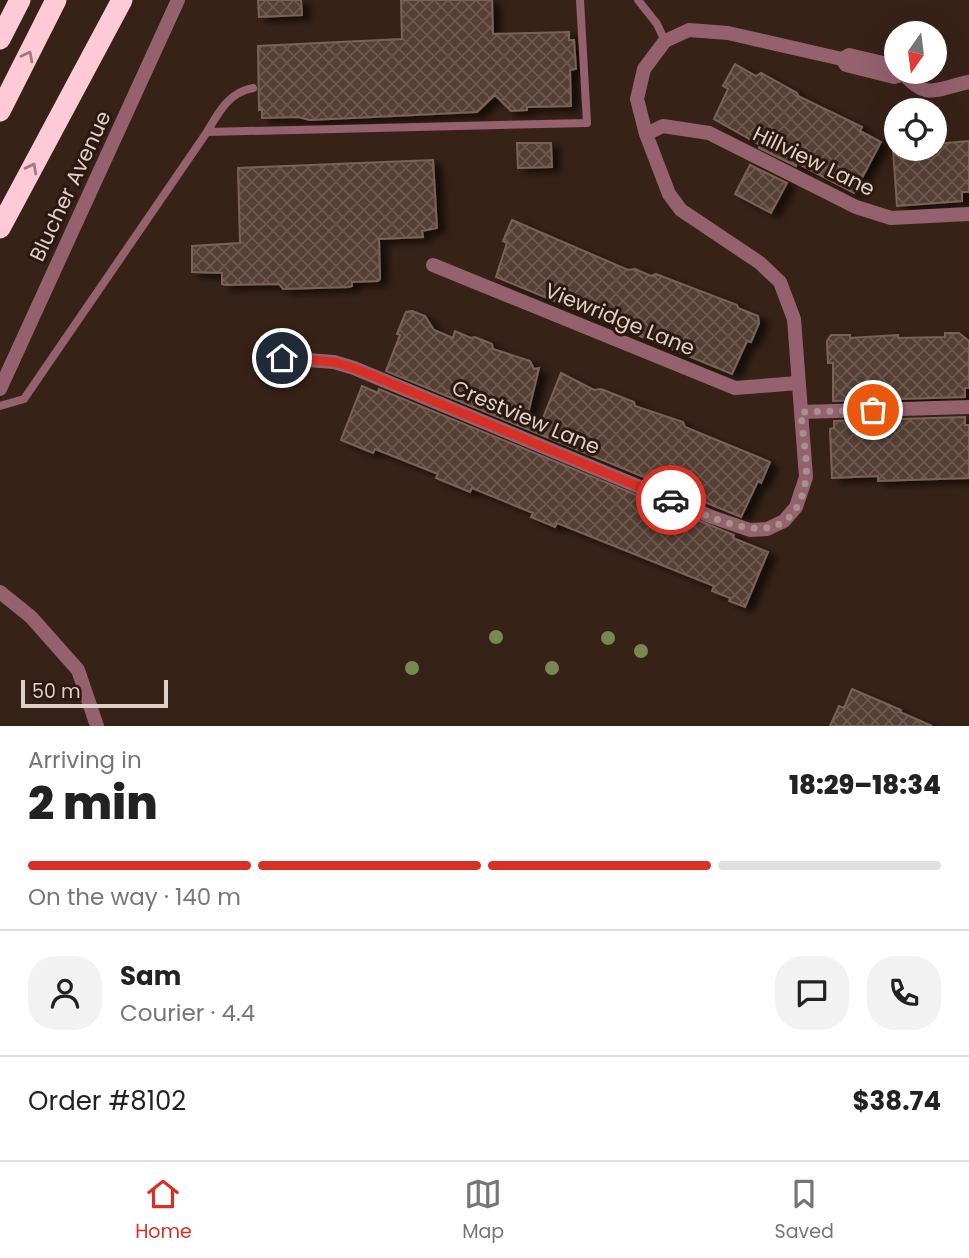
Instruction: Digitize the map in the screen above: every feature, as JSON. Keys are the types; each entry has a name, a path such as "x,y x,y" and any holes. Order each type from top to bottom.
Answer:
{"highway":[{"path":"0,39 20,0"},
{"path":"0,111 56,0"},
{"path":"0,228 122,0"}],"street":[{"name":"Blucher Avenue","path":"0,390 178,0"},
{"path":"884,74 846,65 842,59 728,33 689,30 665,41 644,69 637,99 646,134 669,194 681,210 760,263 780,282 794,319 801,412 969,407"},
{"path":"913,84 924,91 942,90 969,82"},
{"name":"Hillview Lane","path":"646,134 663,126 709,133 856,207 891,218 969,214"},
{"name":"Viewridge Lane","path":"433,265 736,388 798,383"},
{"name":"Crestview Lane","path":"282,358 334,362 354,368 712,517 750,530 767,529 784,521 796,507 806,477 801,412"},
{"path":"0,592 31,617 78,670 97,726"}],"lane":[{"path":"207,132 587,123 580,0"},
{"path":"638,0 657,24 665,41"},
{"path":"0,406 24,399 220,110 243,89 253,88"}],"building":[{"path":"258,0 301,0 302,15 259,17"},
{"path":"401,0 492,0 493,34 569,32 569,40 574,40 576,69 570,70 571,106 527,107 527,110 511,111 495,95 477,112 310,120 298,117 262,118 262,109 259,110 258,46 402,39"},
{"path":"735,64 756,76 761,73 798,96 862,127 860,131 881,142 854,193 797,163 796,166 759,148 760,145 714,119 728,89 723,86"},
{"path":"969,141 969,192 962,192 962,201 897,206 894,161 947,161 947,143"},
{"path":"517,143 551,143 552,167 518,168"},
{"path":"433,160 437,228 422,231 423,237 379,239 378,281 352,282 349,287 283,289 279,284 226,285 222,284 222,273 192,272 192,246 240,243 238,168"},
{"path":"750,165 787,183 771,213 735,194"},
{"path":"512,220 628,270 635,269 651,276 656,274 737,305 738,308 758,316 759,323 751,342 747,341 732,374 496,277 507,243 503,241"},
{"path":"412,311 425,316 434,330 453,338 455,331 471,338 475,337 492,344 493,349 530,361 534,369 539,368 527,418 541,423 561,373 594,390 601,389 634,402 635,406 683,422 685,427 770,462 761,483 758,481 741,517 386,371 406,312"},
{"path":"945,333 959,333 969,341 969,388 965,388 965,397 833,401 833,363 828,363 827,341 831,335 850,335 850,338 898,335 898,338 945,337"},
{"path":"362,386 378,393 379,389 734,535 733,538 768,552 745,607 712,591 714,586 557,523 555,527 531,517 533,513 472,488 470,492 436,478 438,474 375,449 373,453 341,440"},
{"path":"965,417 965,425 969,425 969,478 878,481 878,476 832,478 830,429 834,428 834,421"},
{"path":"852,689 932,726 830,726 839,706 844,708"}],"way so far":[{"path":"671,500 750,530 767,529 784,521 796,507 806,477 801,412 873,410"}],"route":[{"path":"282,358 334,362 354,368 671,500"}]}
